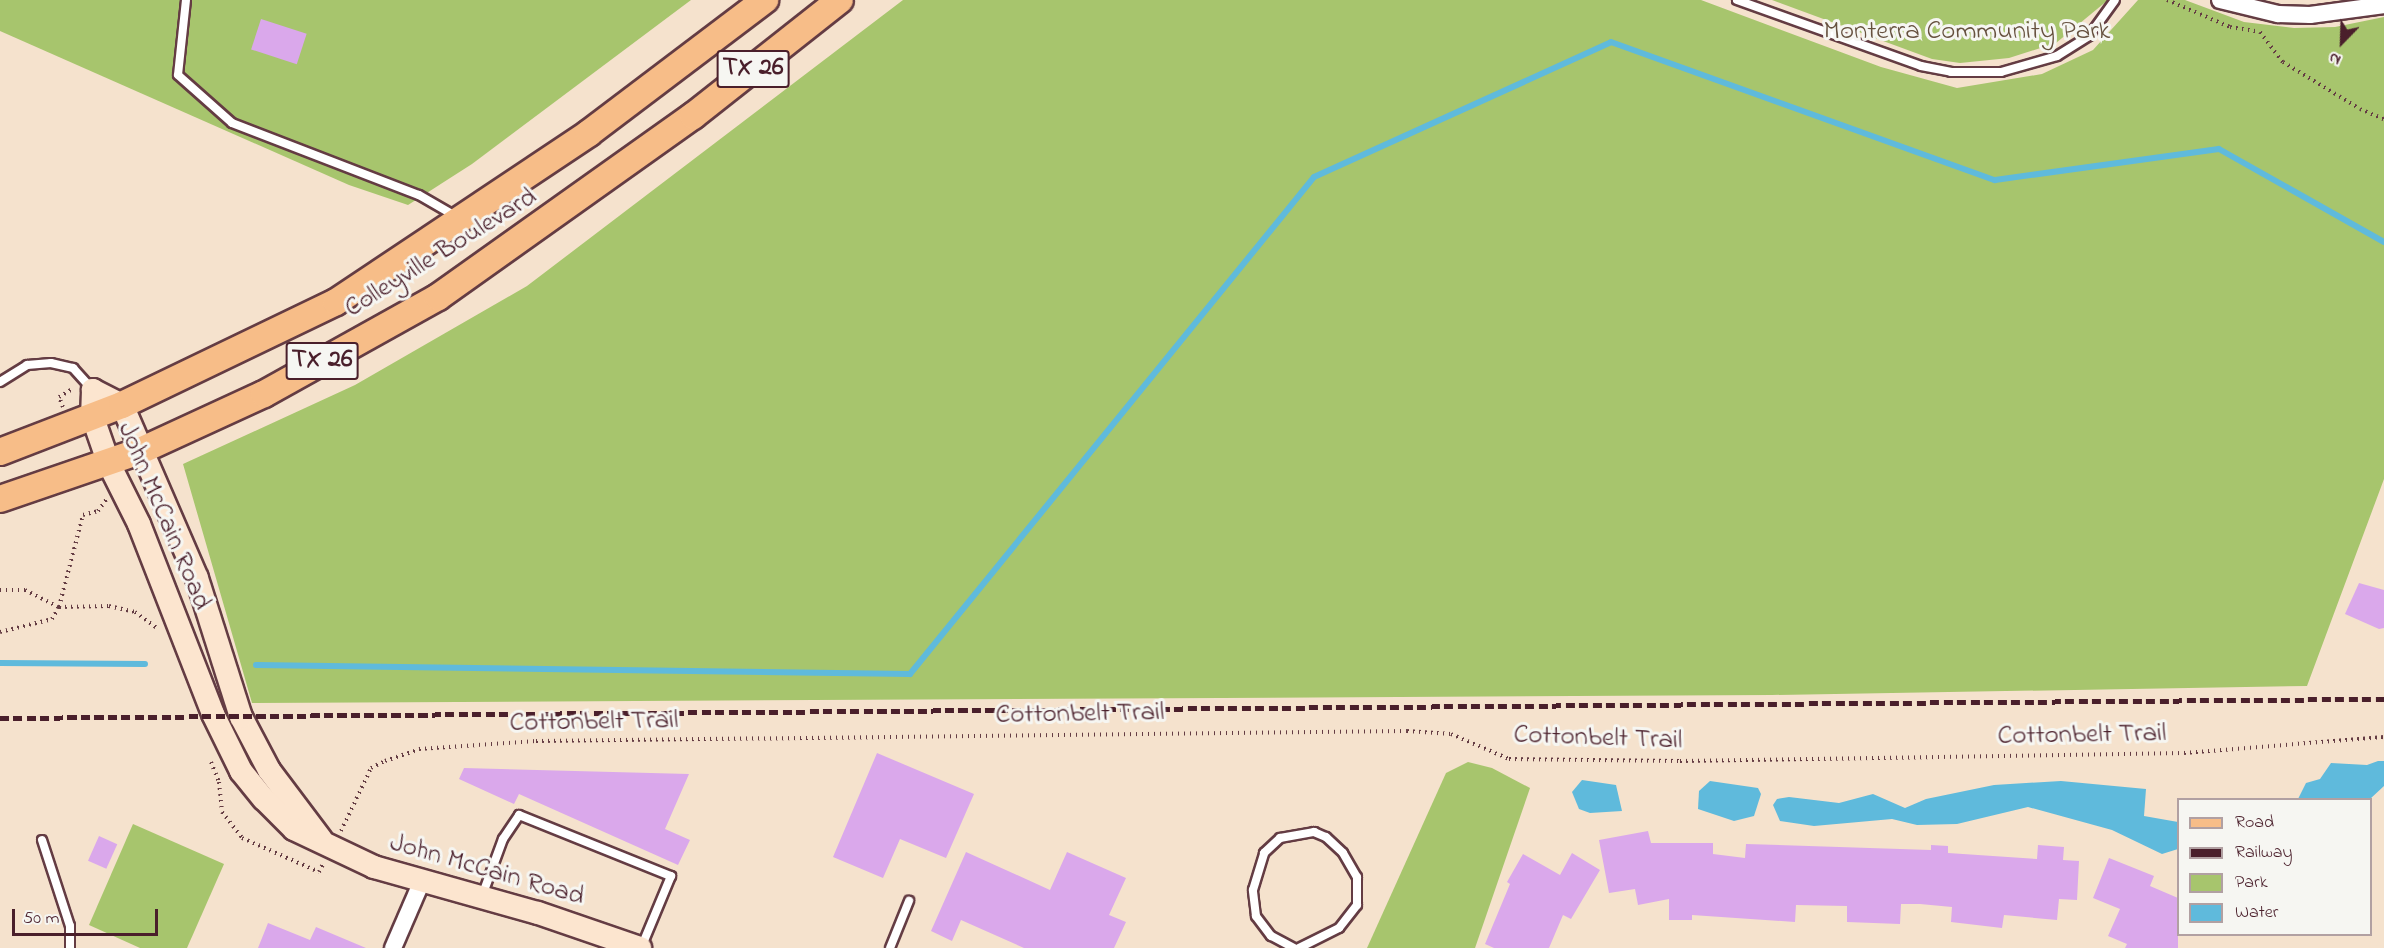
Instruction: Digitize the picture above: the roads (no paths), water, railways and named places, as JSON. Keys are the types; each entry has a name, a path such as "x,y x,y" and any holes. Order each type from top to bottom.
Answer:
{"main road":[{"name":"Colleyville Boulevard","path":"0,452 122,405 336,302 590,133 765,0"},
{"name":"Colleyville Boulevard","path":"0,499 109,464 264,394 438,297 693,116 840,0"},
{"name":"John McCain Road","path":"327,843 280,787 241,717 197,578 122,405 93,390 92,416 109,464 139,524 213,714 241,771 294,829 374,867 482,897 641,948"}],"street":[{"path":"2220,0 2278,14 2310,15 2384,5"},
{"path":"393,948 422,881"}],"lane":[{"path":"186,0 178,75 232,123 419,195 462,220"},
{"path":"1737,0 1921,66 1952,72 2001,72 2057,56 2089,36 2115,0"},
{"path":"0,382 27,365 51,363 73,368 93,390"},
{"path":"482,897 503,838 519,815 671,876 641,948"},
{"path":"1294,948 1271,936 1256,916 1252,890 1264,853 1280,838 1314,832 1326,837 1343,853 1357,877 1357,904 1339,928 1299,948"},
{"path":"42,840 70,926 70,948"},
{"path":"890,948 909,901"}],"water":[{"path":"2384,761 2384,786 2371,798 2298,798 2306,783 2320,779 2331,763 2367,765"},
{"path":"1582,780 1616,785 1622,811 1590,813 1579,809 1572,792"},
{"path":"1710,781 1758,788 1761,794 1754,816 1734,821 1698,809 1699,791"},
{"path":"2061,781 2146,789 2144,816 2177,822 2177,849 2162,854 2112,830 2028,807 1957,824 1917,825 1892,819 1814,826 1780,821 1773,805 1777,799 1789,797 1839,803 1873,794 1905,808 1926,799 1994,785"}],"waterway":[{"path":"256,665 910,674 1314,177 1611,42 1995,180 2219,149 2384,242"},
{"path":"0,663 145,664"}],"railway":[{"path":"0,718 2384,699"}],"park label":[{"name":"Monterra Community Park","path":"1967,32"}]}
